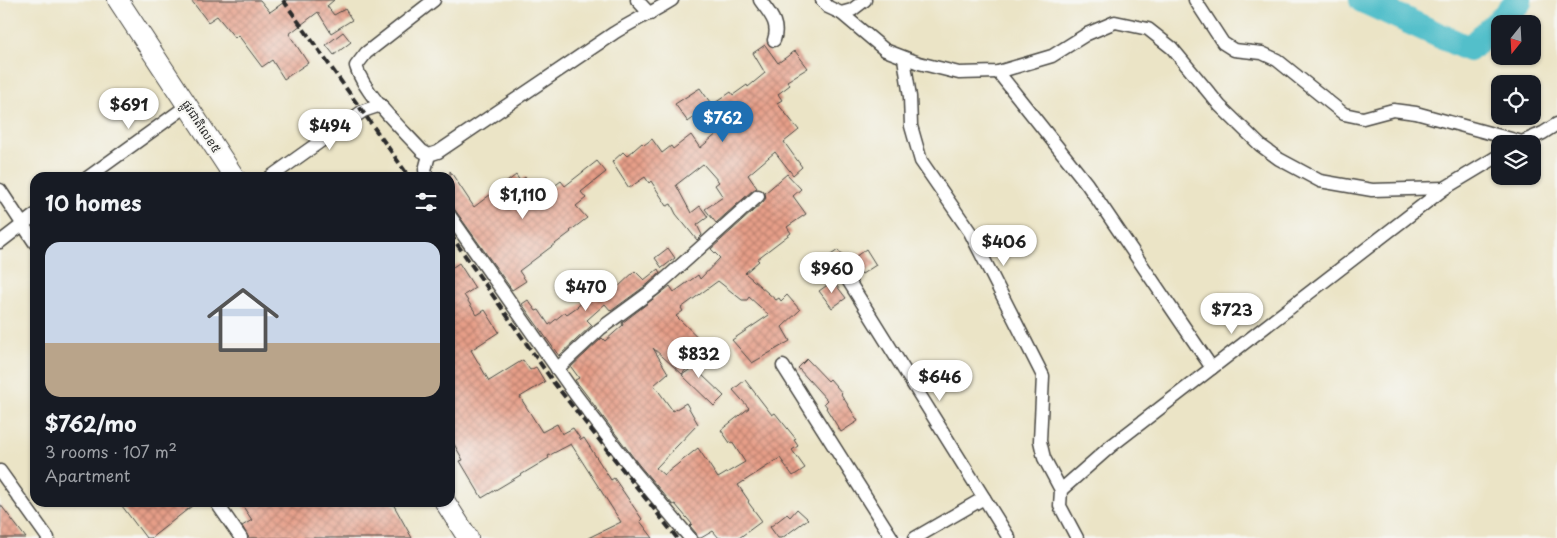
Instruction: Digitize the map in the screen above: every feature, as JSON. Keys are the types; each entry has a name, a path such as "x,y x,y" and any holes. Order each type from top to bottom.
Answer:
{"highway":[{"name":"ផ្លូវជាតិលេខ៥","path":"118,0 231,172"},
{"path":"448,507 468,538"}],"street":[{"path":"429,155 422,150 381,105 359,77 356,66 366,53 434,0"},
{"path":"637,0 650,14"},
{"path":"429,155 438,152 622,28 672,0"},
{"path":"760,0 775,22 777,31 774,40"},
{"path":"822,0 828,7 841,14 885,50 919,63 959,73 998,72 1052,56 1087,34 1115,22 1148,29 1172,48 1220,106 1260,145 1279,159 1320,181 1372,190 1445,188"},
{"path":"841,14 852,10 865,0"},
{"path":"1195,0 1223,43 1234,50 1262,53 1277,60 1344,114 1363,118 1393,110 1416,113 1492,135"},
{"path":"904,58 910,97 911,126 921,161 970,232 1043,376 1040,441 1044,458 1061,490 1060,506 1077,538"},
{"path":"998,72 1086,184 1212,368"},
{"path":"95,172 188,105"},
{"path":"277,172 363,111 381,105"},
{"path":"1538,135 1557,124"},
{"path":"425,172 429,155"},
{"path":"1061,490 1111,446 1445,188 1491,160"},
{"path":"0,190 30,236"},
{"path":"557,369 600,329 653,290 758,196"},
{"path":"0,242 30,218"},
{"path":"455,223 557,369 633,470 690,538"},
{"path":"848,280 1009,538"},
{"path":"783,366 892,538"},
{"path":"0,471 48,538"},
{"path":"915,538 984,498"},
{"path":"219,507 241,538"}],"building":[{"path":"191,0 260,0 270,12 287,0 334,0 327,6 334,15 345,9 352,20 331,33 318,12 289,34 308,63 284,79 272,60 262,67 238,35 235,38 217,16 208,22"},
{"path":"343,32 351,42 334,55 326,45"},
{"path":"765,45 778,63 795,51 808,68 787,81 790,85 778,94 782,100 777,103 799,130 784,142 802,167 793,175 775,152 748,175 757,188 716,223 705,209 723,197 715,185 719,182 703,164 676,185 691,213 700,206 708,217 697,225 702,235 697,240 676,214 671,204 667,206 651,181 649,183 645,177 629,188 612,162 623,152 627,156 642,143 644,145 652,139 662,153 671,146 673,149 691,135 700,148 718,133 702,111 688,122 675,104 700,88 712,105 731,92 733,95 747,85 748,87 765,73 753,53"},
{"path":"597,161 606,172 581,192 586,198 576,206 587,218 519,271 526,281 512,290 455,210 455,178 474,207 516,175 520,181 525,177 541,196 561,181 565,186"},
{"path":"787,174 801,189 793,196 806,214 787,227 791,233 757,259 759,261 745,273 776,300 779,298 781,301 787,295 800,310 782,327 790,341 752,363 732,340 769,315 749,297 747,300 742,300 718,281 681,308 683,311 676,316 707,346 682,374 653,348 668,373 654,385 673,411 686,403 698,424 656,468 664,475 698,448 718,478 745,462 732,442 730,443 721,430 749,408 733,390 745,380 772,415 775,413 796,439 794,440 798,446 792,450 805,468 793,476 780,458 738,485 762,521 739,538 719,538 713,531 698,538 690,526 692,524 639,465 575,380 579,378 571,367 602,338 605,341 623,325 622,323 670,286 674,292 698,275 700,279 720,258 711,249 763,202 766,198 765,193"},
{"path":"668,248 675,258 662,268 655,258"},
{"path":"866,249 876,265 862,274 852,259"},
{"path":"838,250 850,265 835,277 828,268 833,264 828,257"},
{"path":"459,263 475,288 464,295 477,315 485,310 499,332 471,350 489,381 523,360 530,370 536,367 545,382 520,397 542,432 557,424 562,434 573,428 581,440 584,438 611,480 614,478 642,519 640,521 653,538 588,538 621,522 571,444 548,456 549,458 482,498 460,461 463,460 455,446 455,266"},
{"path":"658,269 660,273 648,284 611,311 605,304 587,320 592,325 559,356 522,304 528,300 536,311 539,310 549,325 565,312 567,314 577,307 594,292 597,296 613,283 617,288 635,271 644,280"},
{"path":"833,281 846,298 832,308 819,291"},
{"path":"715,352 719,357 701,374 724,396 714,406 682,375"},
{"path":"807,359 828,381 830,379 842,393 858,421 841,432 826,408 824,403 827,400 798,368"},
{"path":"0,504 26,538 0,538"},
{"path":"123,507 191,507 151,538 146,538"},
{"path":"243,507 395,507 412,538 249,538 242,526 252,520"},
{"path":"797,509 808,519 782,538 778,538 770,527 787,514 790,517"}],"waterway":[{"path":"1362,0 1469,49 1519,2 1518,0"}],"railway":[{"path":"283,0 406,172"},
{"path":"455,241 554,383 677,538"}]}
